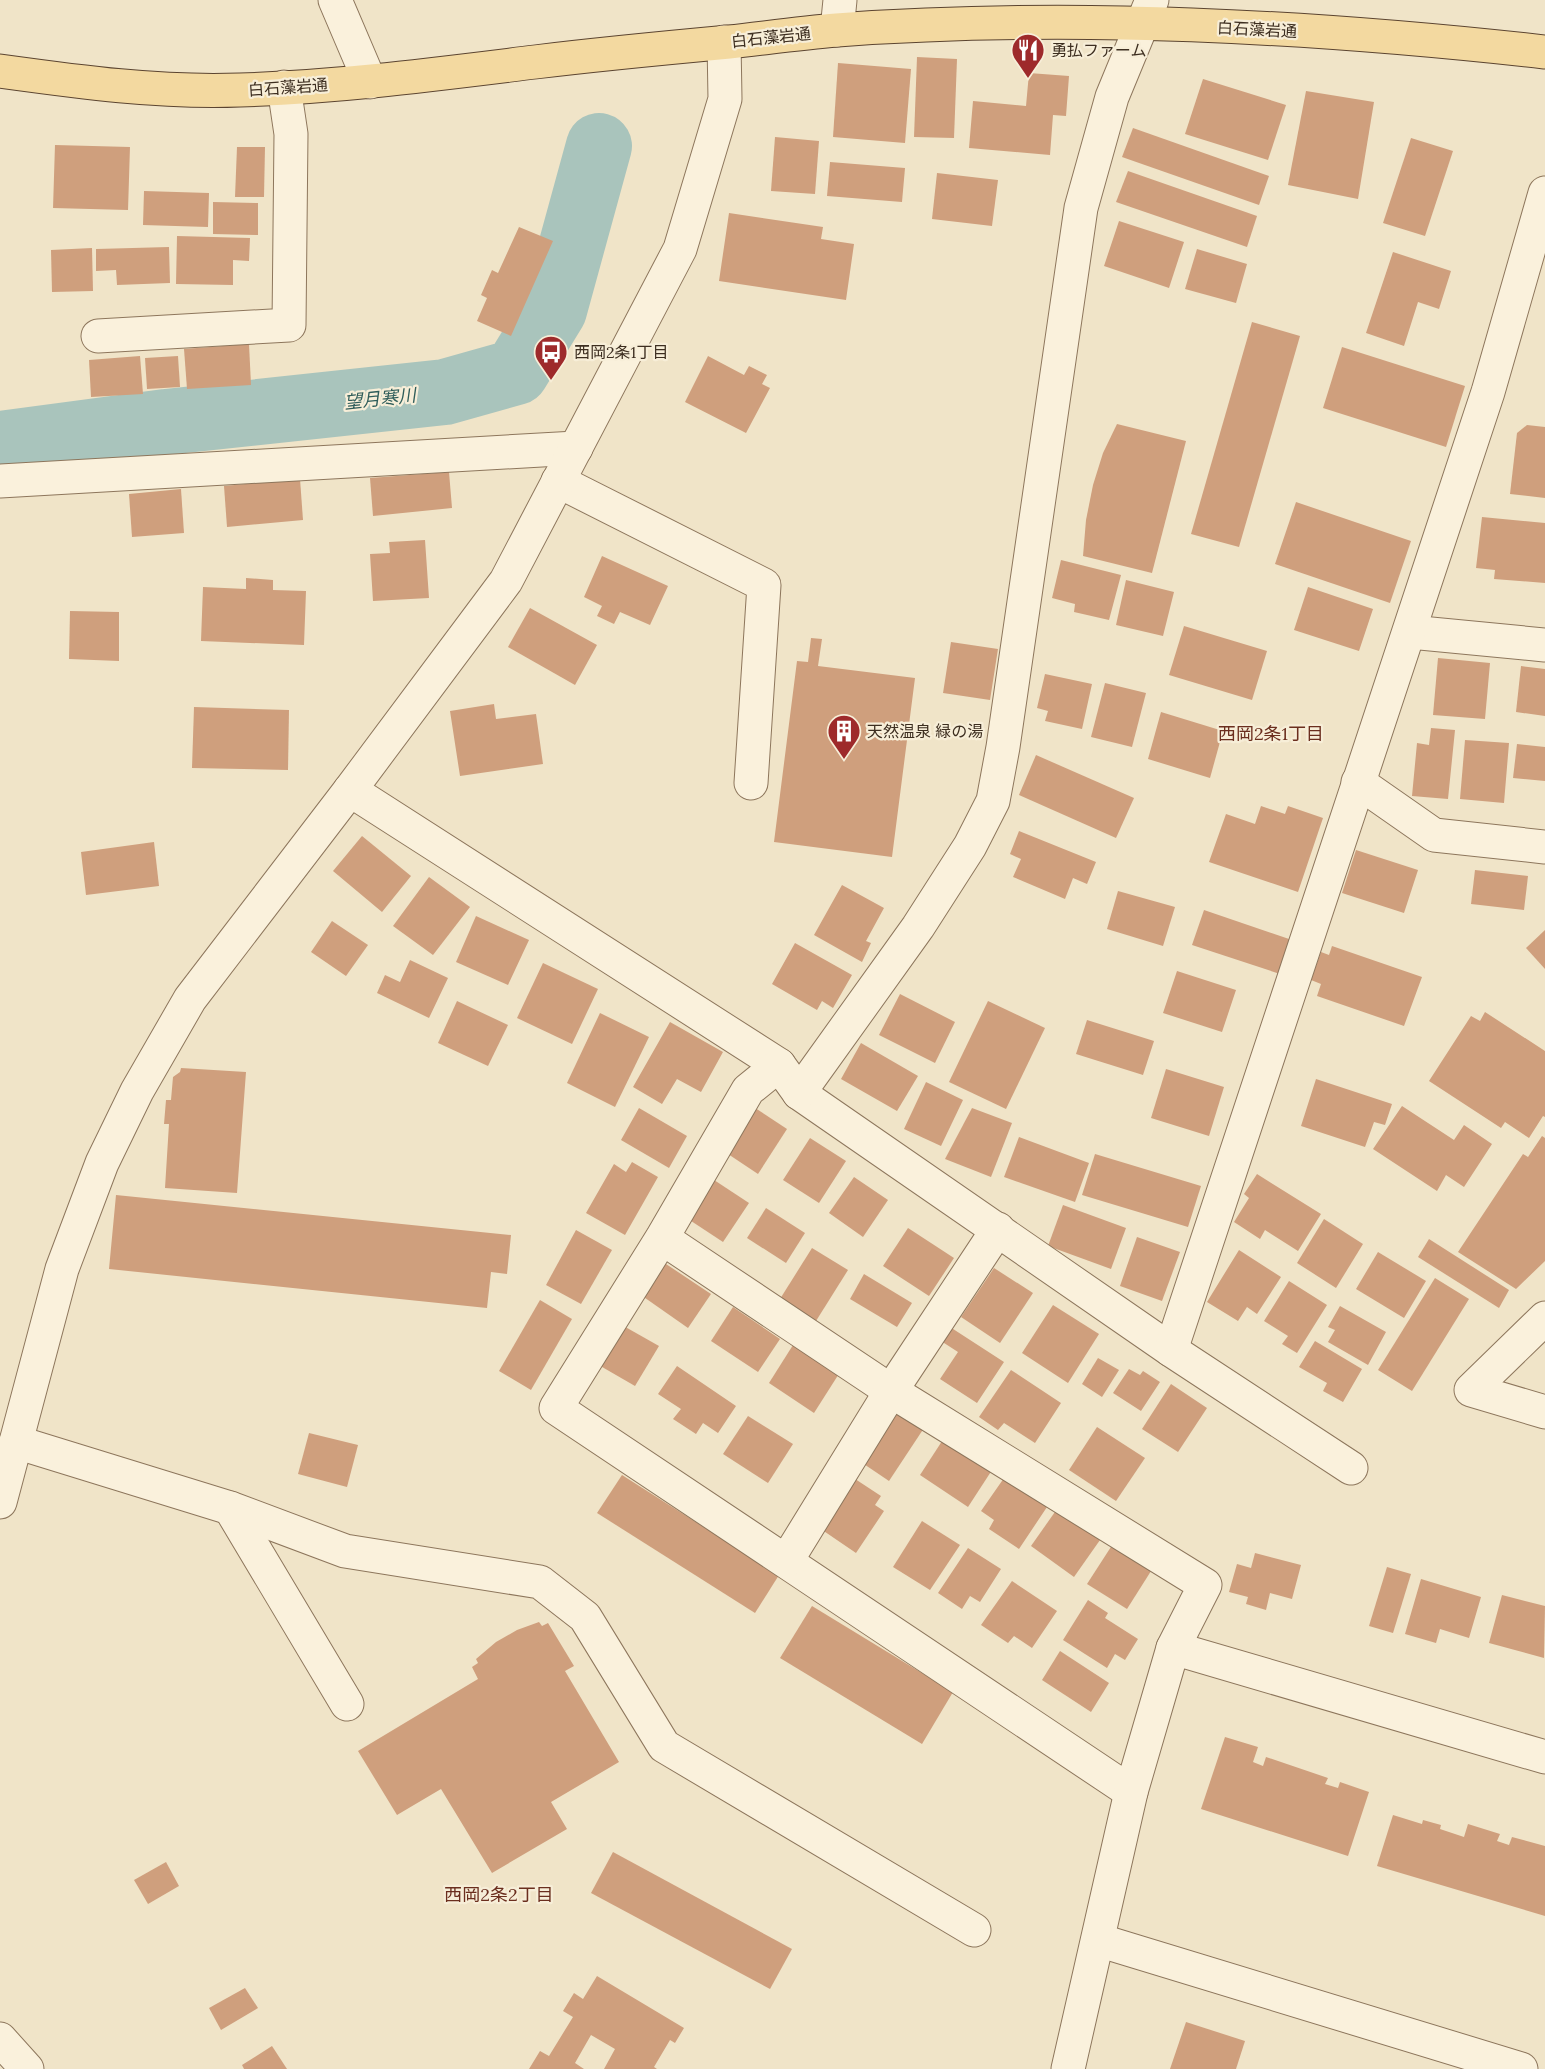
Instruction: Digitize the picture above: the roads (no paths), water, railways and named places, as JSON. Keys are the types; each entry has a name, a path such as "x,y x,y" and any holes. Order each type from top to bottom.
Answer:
{"main road":[{"name":"白石藻岩通","path":"0,71 130,88 238,90 370,82 615,52 724,42 838,15 1023,21 1148,12 1277,30 1456,42 1545,52"}],"street":[{"path":"335,0 370,82"},
{"path":"799,1093 918,927 970,846 993,801 1003,747 1081,208 1112,97 1148,12"},
{"path":"0,1502 62,1269 102,1163 137,1091 190,999 506,581 680,249 725,99 724,42"},
{"path":"98,336 289,325 291,134 284,87"},
{"path":"1172,1350 1488,392 1545,193"},
{"path":"0,481 576,448"},
{"path":"558,481 764,585 751,783"},
{"path":"1410,632 1545,645"},
{"path":"1358,782 1434,835 1545,847"},
{"path":"350,790 779,1065 799,1093 1172,1350 1351,1468"},
{"path":"779,1065 748,1090 662,1238 556,1408 1131,1791"},
{"path":"787,1560 891,1391 998,1229"},
{"path":"662,1238 891,1391 1205,1585 1173,1648 1131,1791 1068,2069"},
{"path":"1545,1318 1471,1390 1545,1412"},
{"path":"16,1442 230,1508 345,1551 540,1582 585,1617 664,1746 974,1930"},
{"path":"230,1508 347,1704"},
{"path":"1173,1648 1545,1757"},
{"path":"1098,1940 1521,2069"},
{"path":"0,2038 27,2069"}],"waterway":[{"name":"望月寒川","path":"0,444 166,422 445,392 516,372 554,310 599,146"}],"place":[{"name":"勇払ファーム","path":"1028,79"},
{"name":"西岡2条1丁目","path":"551,381"},
{"name":"天然温泉 緑の湯","path":"844,760"}],"district":[{"name":"西岡2条1丁目","path":"1271,734"},
{"name":"西岡2条2丁目","path":"499,1895"}]}
